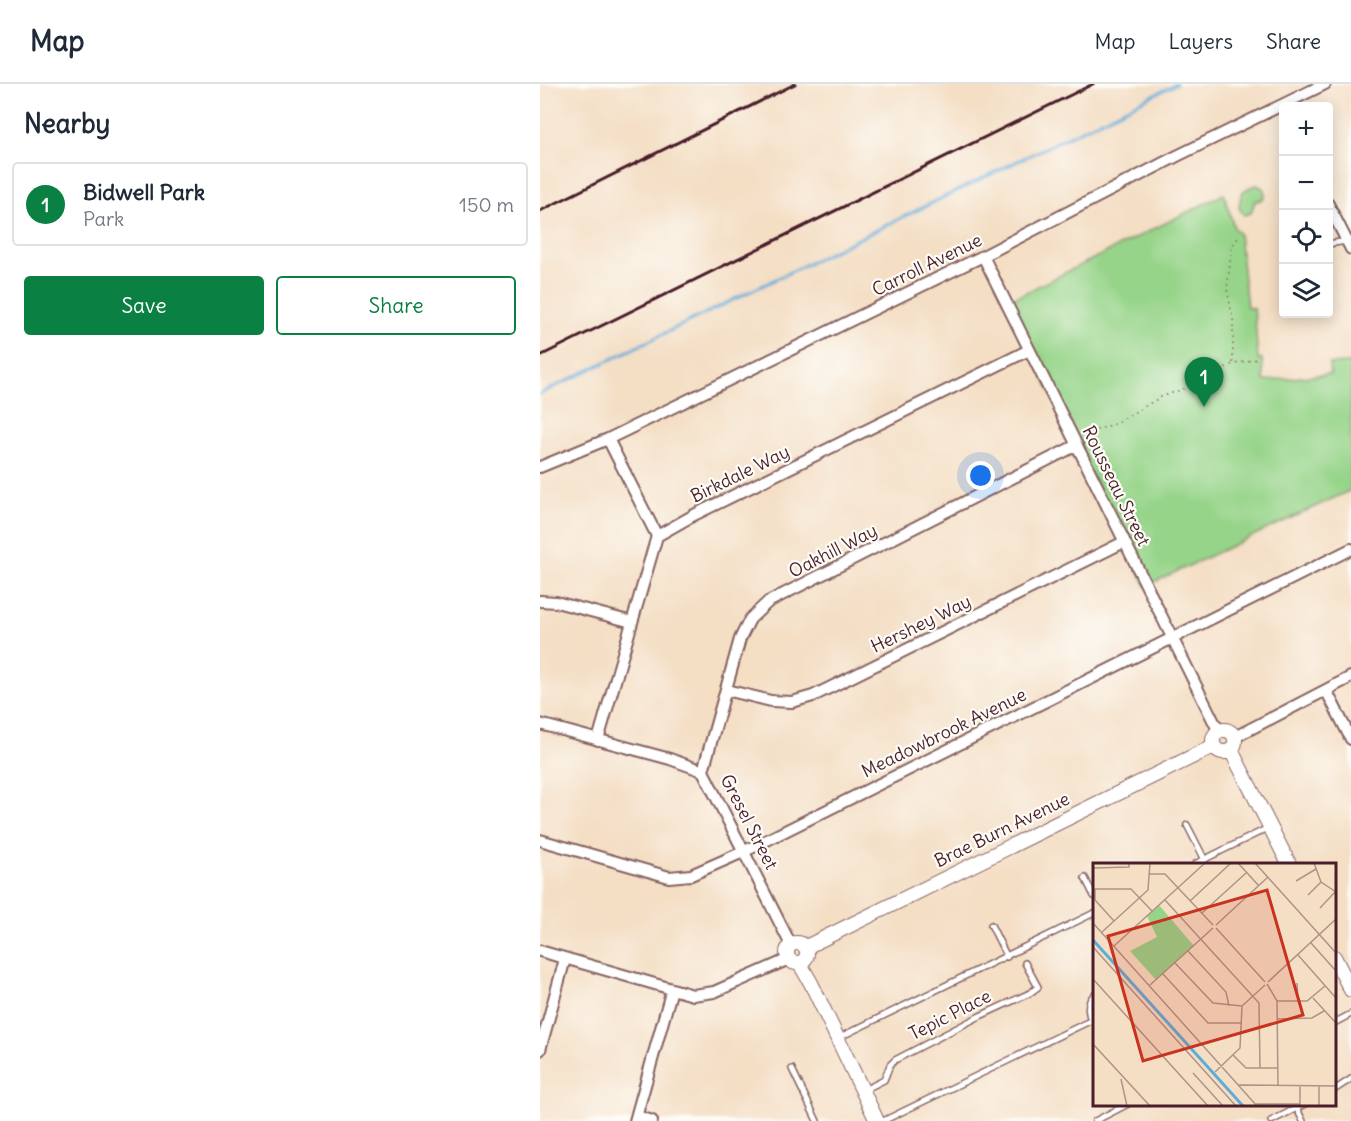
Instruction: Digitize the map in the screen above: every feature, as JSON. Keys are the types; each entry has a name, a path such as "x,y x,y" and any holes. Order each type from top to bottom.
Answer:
{"street":[{"name":"Carroll Avenue","path":"1295,102 1325,84"},
{"name":"Carroll Avenue","path":"540,467 608,439 1279,111"},
{"path":"1332,210 1349,245"},
{"name":"Rousseau Street","path":"983,256 1219,732"},
{"name":"Birkdale Way","path":"657,536 1029,350"},
{"path":"598,740 657,536 608,439"},
{"name":"Oakhill Way","path":"703,771 740,639 750,619 768,602 1077,445"},
{"name":"Hershey Way","path":"726,690 781,702 792,702 813,696 1124,542"},
{"name":"Meadowbrook Avenue","path":"540,840 669,877 692,875 743,852 1351,549"},
{"path":"540,601 556,602 632,622"},
{"path":"1288,863 1270,827 1233,743 1228,730 1214,736 1214,746 1224,752 1233,743 1351,676"},
{"path":"1326,690 1351,739"},
{"name":"Gresel Street","path":"540,724 670,759 703,771 793,956 811,983 877,1121"},
{"name":"Brae Burn Avenue","path":"793,956 799,943 806,947 1214,746"},
{"path":"540,951 693,995 714,992 793,956"},
{"path":"540,1050 565,959"},
{"path":"1336,959 1351,990"},
{"path":"652,1121 636,1119 672,989"}],"lane":[{"path":"1333,244 1349,245"},
{"path":"1188,825 1205,860"},
{"path":"1198,863 1270,827"},
{"path":"1085,878 1093,892"},
{"path":"836,1039 1093,915"},
{"path":"991,925 1007,957"},
{"name":"Tepic Place","path":"862,1091 884,1080 890,1065 895,1060 1038,987 1025,963"},
{"path":"883,1121 1093,1020 1088,1008 1093,996"},
{"path":"1336,1022 1351,1014"},
{"path":"792,1069 817,1121"},
{"path":"1336,1089 1351,1079"},
{"path":"1096,1121 1124,1106"},
{"path":"1272,1121 1301,1106"},
{"path":"1297,1108 1303,1121"}],"path":[{"path":"1233,364 1233,320 1227,289 1232,246 1238,238"},
{"path":"1084,435 1091,430 1114,424 1161,397 1205,381 1233,364 1256,359"}],"green space":[{"path":"1257,185 1264,189 1265,196 1255,201 1251,213 1244,215 1239,208 1241,195 1248,188"},
{"path":"1224,194 1234,228 1239,234 1247,308 1254,308 1258,359 1262,359 1264,381 1330,374 1329,364 1351,363 1351,490 1146,586 1006,302"}],"waterway":[{"path":"540,394 1176,84"}],"railway":[{"path":"540,211 795,84"},
{"path":"540,356 1093,84"}],"place":[{"name":"Bidwell Park","path":"1204,407"}]}
